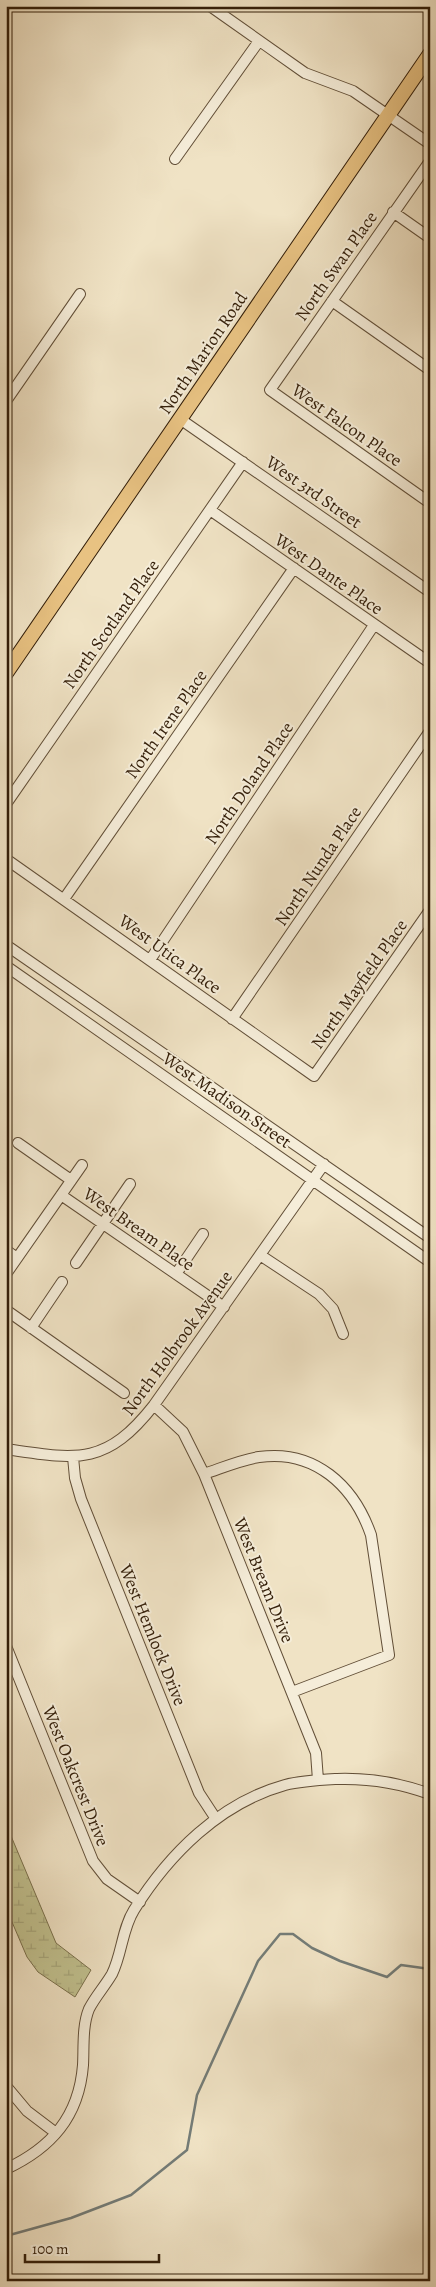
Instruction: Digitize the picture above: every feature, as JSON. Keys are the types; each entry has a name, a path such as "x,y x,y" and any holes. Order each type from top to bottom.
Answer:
{"main road":[{"name":"North Marion Road","path":"8,667 430,54"}],"street":[{"path":"210,6 305,73 353,91 430,144"},
{"path":"175,159 259,40"},
{"name":"North Swan Place","path":"270,390 430,161"},
{"path":"393,212 430,238"},
{"path":"6,401 80,294"},
{"path":"332,301 430,370"},
{"name":"West Falcon Place","path":"270,390 430,503"},
{"name":"West 3rd Street","path":"180,419 430,592"},
{"name":"North Scotland Place","path":"6,804 243,462"},
{"name":"West Dante Place","path":"210,510 374,626 430,663"},
{"name":"North Irene Place","path":"64,899 294,568"},
{"name":"North Doland Place","path":"150,960 374,626"},
{"name":"North Nunda Place","path":"232,1019 430,731"},
{"name":"West Utica Place","path":"6,859 314,1076"},
{"name":"North Mayfield Place","path":"314,1076 430,910"},
{"name":"West Madison Street","path":"6,945 430,1238"},
{"name":"West Madison Street","path":"6,966 430,1262"},
{"path":"18,1143 71,1180"},
{"path":"6,1274 82,1164"},
{"name":"North Holbrook Avenue","path":"6,1449 73,1457 102,1452 119,1442 137,1427 324,1164"},
{"path":"76,1263 130,1184"},
{"name":"West Bream Place","path":"61,1195 224,1306"},
{"path":"176,1274 203,1234"},
{"path":"6,1250 18,1258"},
{"path":"260,1255 319,1294 333,1309 343,1334"},
{"path":"30,1328 62,1282"},
{"path":"6,1310 124,1393"},
{"name":"West Bream Drive","path":"154,1405 183,1432 204,1474 316,1753 318,1780"},
{"name":"West Hemlock Drive","path":"73,1457 74,1478 81,1499 199,1793 216,1819"},
{"path":"204,1474 259,1457 286,1457 300,1460 321,1470 340,1483 352,1497 366,1522 371,1535 389,1655 292,1692"},
{"name":"West Oakcrest Drive","path":"6,1646 93,1861 107,1879 140,1902"},
{"path":"6,2169 33,2155 56,2134 69,2113 80,2082 89,2009 112,1973 129,1919 166,1866 194,1835 226,1811 261,1793 286,1785 318,1780 358,1779 406,1786 430,1794"},
{"path":"6,2086 26,2111 56,2134"}],"green space":[{"path":"6,1824 56,1943 91,1970 75,1997 38,1972 27,1957 6,1908"}],"waterway":[{"path":"6,2236 71,2218 131,2195 187,2150 197,2095 258,1961 280,1934 293,1934 312,1948 340,1961 387,1977 401,1965 430,1969"}]}
